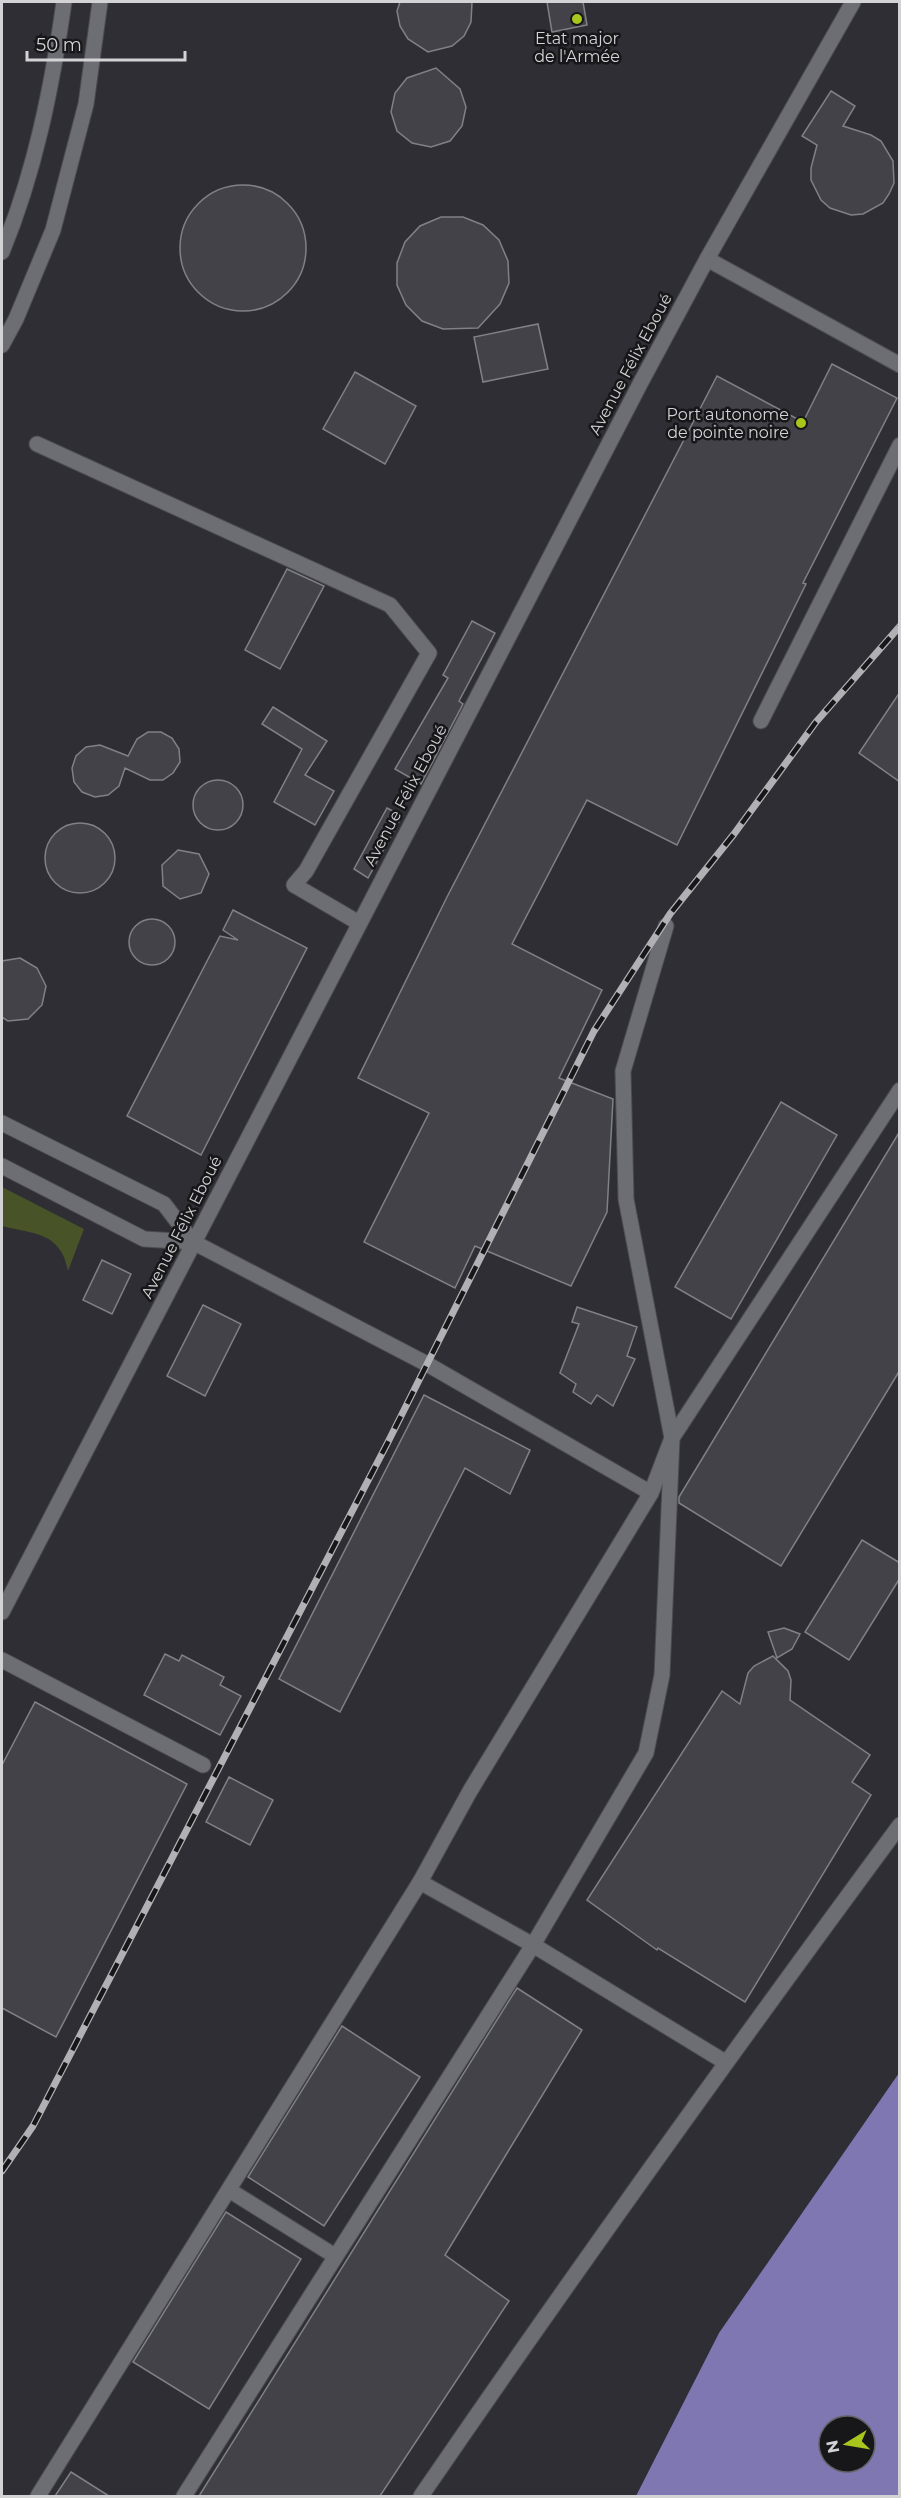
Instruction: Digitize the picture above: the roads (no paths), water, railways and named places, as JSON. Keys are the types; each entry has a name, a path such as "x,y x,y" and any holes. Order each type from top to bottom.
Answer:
{"street":[{"path":"2,252 19,209 53,83 64,2"},
{"path":"2,345 16,319 52,230 86,104 100,2"},
{"name":"Avenue Félix Eboué","path":"2,1612 707,259 853,2"},
{"path":"707,259 900,365"},
{"path":"37,444 390,605 429,653 306,871 294,885 359,923"},
{"path":"761,721 900,445"},
{"path":"184,2496 533,1945 646,1753 662,1675 672,1438 626,1199 623,1071 666,926"},
{"path":"39,2496 420,1882 470,1791 651,1493 672,1438 900,1090"},
{"path":"2,1123 164,1204 193,1242"},
{"path":"2,1166 144,1239 193,1242 427,1364 651,1493"},
{"path":"2,1660 202,1765"},
{"path":"421,2496 549,2310 725,2062 900,1826"},
{"path":"420,1882 533,1945 725,2062"},
{"path":"229,2190 335,2256"}],"railway":[{"path":"2,2171 33,2126 388,1442 594,1031 670,914 734,834 816,722 900,626"}],"place":[{"name":"Etat major de l'Armée","path":"577,19"},
{"name":"Port autonome de pointe noire","path":"801,423"}]}
